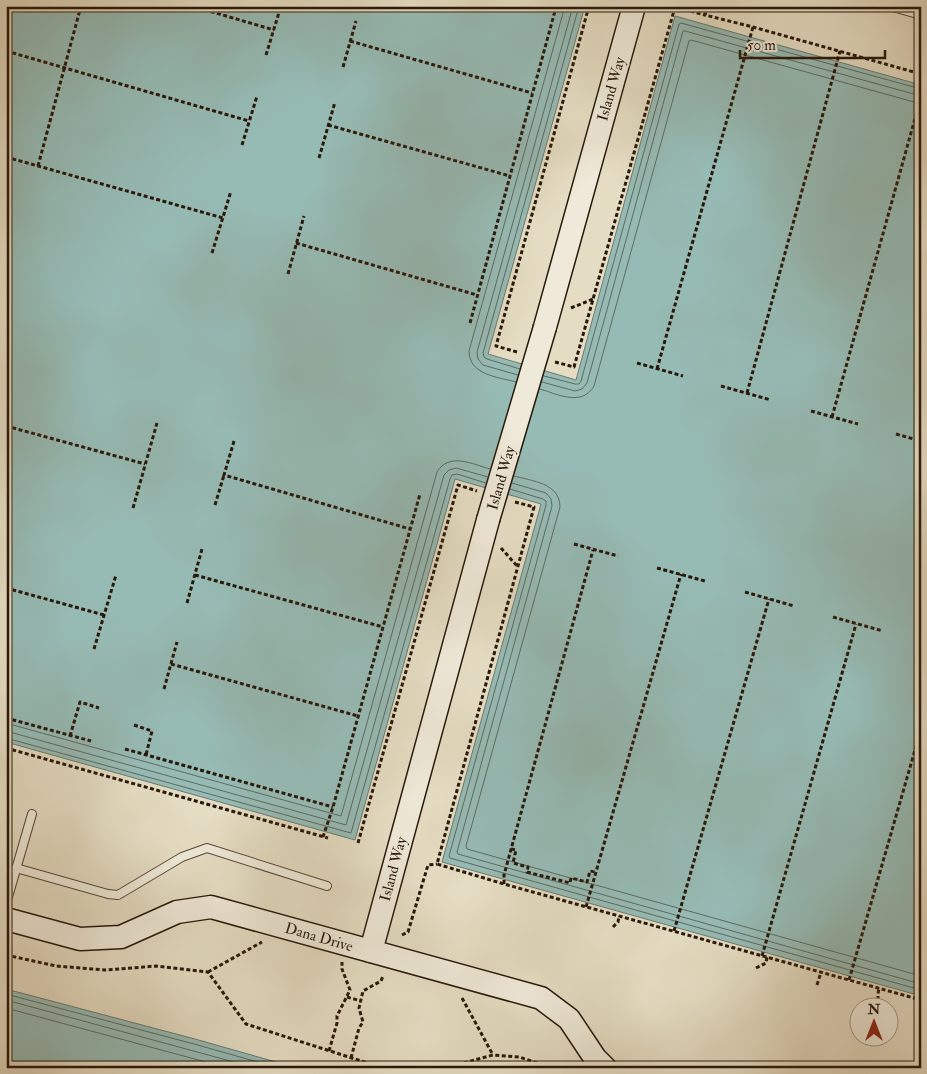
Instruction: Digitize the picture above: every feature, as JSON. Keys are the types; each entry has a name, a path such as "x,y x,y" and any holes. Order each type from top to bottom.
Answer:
{"street":[{"name":"Island Way","path":"371,951 488,520 634,6"},
{"name":"Dana Drive","path":"6,918 80,939 121,937 177,912 212,907 541,998 569,1019 595,1058 605,1068"}],"lane":[{"path":"889,6 921,15"},
{"path":"6,904 32,814"},
{"path":"16,868 108,894 118,895 182,857 207,848 327,886"}],"path":[{"path":"38,166 81,6"},
{"path":"192,6 274,30"},
{"path":"266,55 281,6"},
{"path":"708,6 705,15 921,74"},
{"path":"470,323 555,10 542,7"},
{"path":"343,67 356,21"},
{"path":"657,369 753,27"},
{"path":"350,41 532,93"},
{"path":"6,51 249,121"},
{"path":"747,393 840,51"},
{"path":"242,144 257,96"},
{"path":"832,417 921,97"},
{"path":"319,158 334,102"},
{"path":"328,125 510,176"},
{"path":"6,157 223,218"},
{"path":"212,253 231,191"},
{"path":"288,274 304,216"},
{"path":"296,244 478,295"},
{"path":"563,311 593,299"},
{"path":"637,363 683,376"},
{"path":"721,386 771,400"},
{"path":"811,411 858,424"},
{"path":"133,508 157,423"},
{"path":"6,426 145,464"},
{"path":"896,434 921,440"},
{"path":"215,505 234,441"},
{"path":"224,475 410,529"},
{"path":"358,843 458,485 486,494"},
{"path":"6,748 325,838 420,494"},
{"path":"437,864 534,507 514,502"},
{"path":"574,544 618,556"},
{"path":"498,546 518,566"},
{"path":"187,603 202,549"},
{"path":"504,884 504,875 593,550"},
{"path":"657,568 705,581"},
{"path":"586,907 681,574"},
{"path":"94,649 116,575"},
{"path":"195,575 383,627"},
{"path":"6,588 104,616"},
{"path":"745,592 794,606"},
{"path":"674,931 769,599"},
{"path":"833,617 883,631"},
{"path":"762,956 856,624"},
{"path":"164,689 177,642"},
{"path":"170,664 358,716"},
{"path":"70,736 80,702 99,708"},
{"path":"6,718 90,741"},
{"path":"134,725 152,731 146,755"},
{"path":"849,980 921,729"},
{"path":"125,750 333,807"},
{"path":"511,849 516,850 513,862 528,867 527,872 570,883 571,878 587,882 590,870 595,872"},
{"path":"402,936 408,932 428,865 437,864 921,1000"},
{"path":"613,927 618,922 619,916"},
{"path":"6,955 56,966 106,970 156,966 208,972 265,940"},
{"path":"756,968 766,963 767,957"},
{"path":"329,1051 338,1023 337,1016 350,990 342,969 343,960"},
{"path":"351,1058 359,1028 363,1022 359,1008 363,991 381,981 385,970"},
{"path":"208,972 246,1024 383,1068"},
{"path":"817,985 821,972"},
{"path":"878,996 879,988"},
{"path":"459,992 493,1055"},
{"path":"347,998 361,1001"},
{"path":"445,1068 493,1055 519,1057 547,1066 548,1068"}],"water":[{"path":"6,6 585,6 488,354 576,380 675,16 921,85 921,996 442,862 541,504 455,479 355,840 6,742"},
{"path":"6,989 195,1039 297,1068 6,1068"}]}
